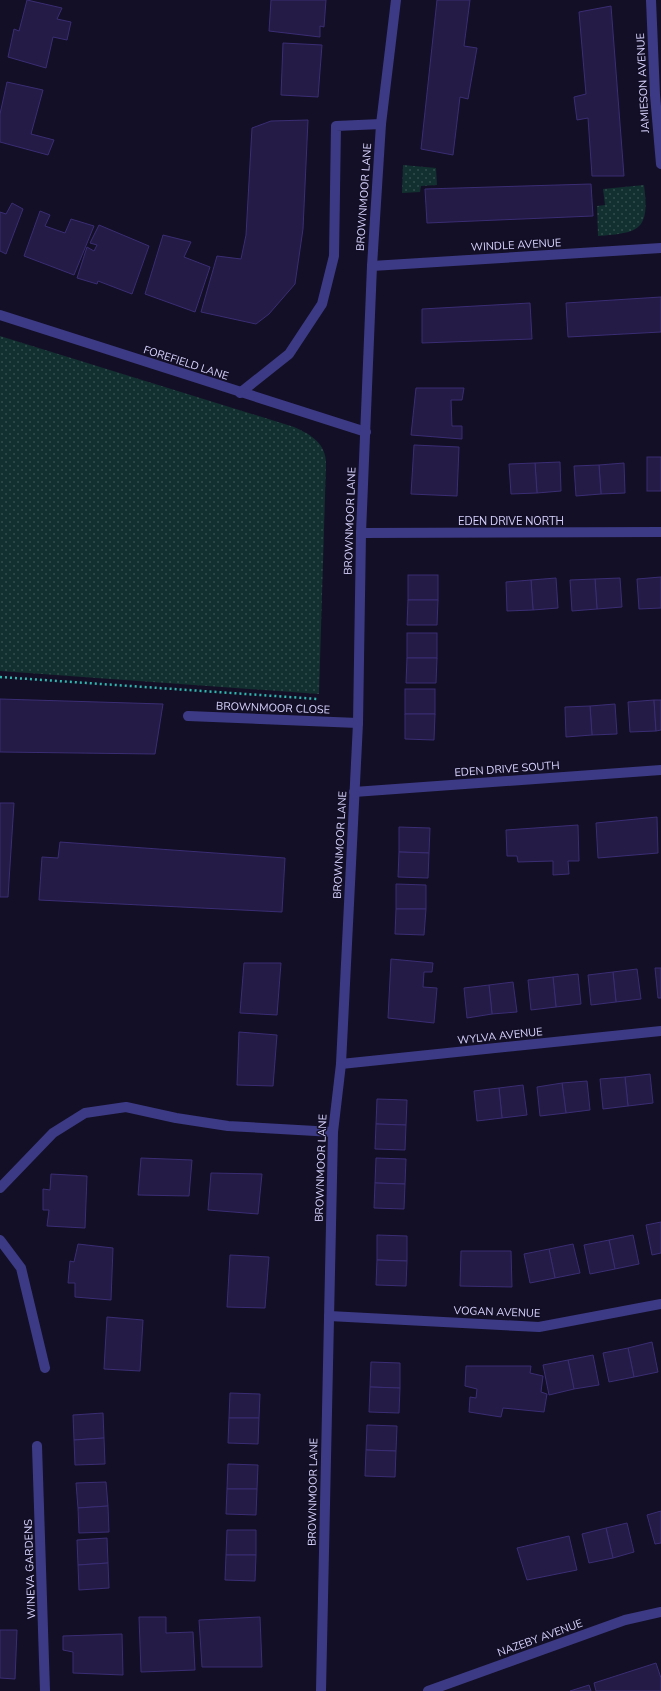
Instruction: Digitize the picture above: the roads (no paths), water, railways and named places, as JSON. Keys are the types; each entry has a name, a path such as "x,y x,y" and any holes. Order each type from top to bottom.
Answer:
{"street":[{"name":"BROWNMOOR LANE","path":"321,1691 333,1132 341,1064 358,722 361,533 372,266 381,124 396,0"},
{"name":"JAMIESON AVENUE","path":"651,0 655,95 661,164"},
{"path":"240,393 289,354 322,304 334,256 336,126 381,124"},
{"name":"WINDLE AVENUE","path":"372,266 661,248"},
{"name":"FOREFIELD LANE","path":"0,315 240,393 366,432"},
{"name":"EDEN DRIVE NORTH","path":"361,533 661,532"},
{"name":"BROWNMOOR CLOSE","path":"188,716 358,722"},
{"name":"EDEN DRIVE SOUTH","path":"354,792 661,770"},
{"name":"WYLVA AVENUE","path":"341,1064 661,1031"},
{"path":"0,1188 53,1133 85,1113 126,1107 176,1118 228,1126 333,1132"},
{"path":"0,1240 21,1268 45,1368"},
{"name":"VOGAN AVENUE","path":"329,1316 539,1327 661,1304"},
{"name":"WINEVA GARDENS","path":"38,1446 45,1691"},
{"name":"NAZEBY AVENUE","path":"428,1691 625,1620 661,1612"}]}
